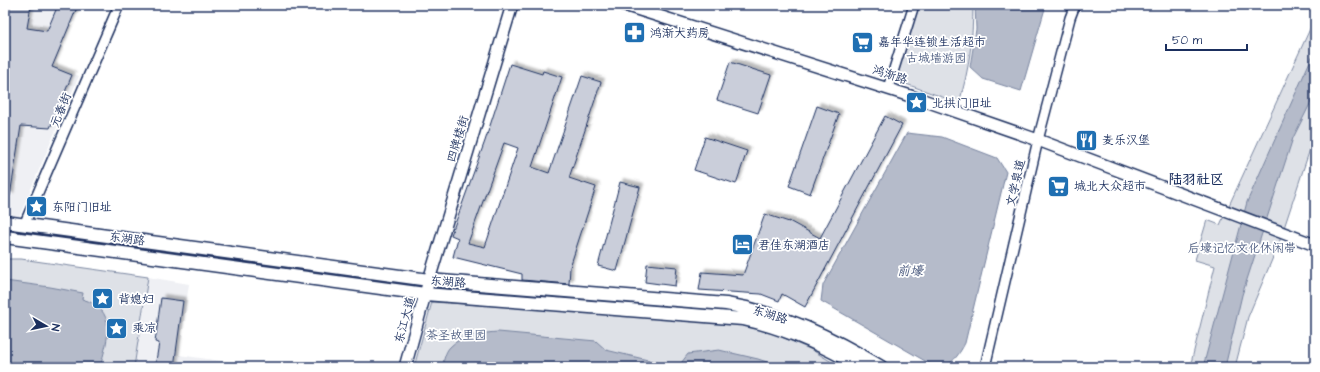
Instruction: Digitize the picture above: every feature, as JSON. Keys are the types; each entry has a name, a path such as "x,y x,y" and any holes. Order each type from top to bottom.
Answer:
{"main road":[{"name":"东湖路","path":"5,222 429,280 719,304 745,308 779,317 800,325 834,341 882,367"},
{"name":"东湖路","path":"5,237 425,294 743,319 776,327 794,334 860,367"}],"street":[{"name":"元春街","path":"24,225 119,5"},
{"name":"四牌楼街","path":"429,280 512,5"},
{"name":"鸿渐路","path":"624,5 888,88 1038,140 1315,244"},
{"path":"888,88 914,5"},
{"name":"文学泉道","path":"985,367 1038,140 1070,18 1075,5"},
{"name":"东江大道","path":"406,367 429,280"}],"shaded area":[{"path":"5,5 79,5 54,66 79,76 19,217 5,215"},
{"path":"148,277 189,284 179,355 265,367 134,367"}],"green space":[{"name":"古城墙游园","path":"919,5 973,5 970,55 959,103 895,80"},
{"name":"后壕记忆文化休闲带","path":"1315,18 1315,134 1279,243 1248,317 1235,367 1190,367 1215,266 1195,260 1207,220 1220,225"},
{"path":"5,259 21,259 148,277 134,367 5,367"},
{"name":"茶圣故里园","path":"432,302 734,322 770,332 812,350 840,367 414,367"}],"water":[{"path":"975,5 1046,5 1021,91 983,79 970,67 976,29"},
{"path":"1315,50 1315,94 1293,138 1242,295 1225,367 1203,367 1247,202"},
{"name":"前壕","path":"907,133 942,137 997,158 1006,172 965,343 960,352 952,361 938,367 932,365 821,301 823,285"},
{"path":"5,281 83,293 82,299 101,310 106,318 108,326 106,346 100,367 5,367"},
{"path":"498,332 596,341 606,350 677,367 442,367 447,351 455,343 472,335"},
{"path":"719,350 758,359 782,367 678,367 688,354"}],"building":[{"path":"5,5 31,5 27,28 47,31 58,5 78,5 52,67 72,75 50,128 21,126 10,196 5,195"},
{"path":"730,62 771,75 758,113 717,100"},
{"path":"510,64 542,74 543,71 562,77 532,167 549,173 582,76 601,82 569,178 596,187 570,267 569,284 522,280 522,274 453,257 458,238 451,235 485,141","holes":["504,143 518,148 485,247 468,243"]},
{"path":"817,106 839,114 810,194 789,186"},
{"path":"885,116 902,125 805,307 782,294 779,301 761,294 699,290 702,272 743,275 765,214 789,221 820,238"},
{"path":"705,137 747,151 736,184 694,170"},
{"path":"620,182 640,187 617,271 598,266"},
{"path":"647,264 677,267 675,286 645,282"},
{"path":"161,298 183,301 174,367 155,367 159,343 155,342"}],"place":[{"name":"鸿渐大药房","path":"635,33"},
{"name":"嘉年华连锁生活超市","path":"862,42"},
{"name":"北拱门旧址","path":"916,103"},
{"name":"麦乐汉堡","path":"1086,140"},
{"name":"城北大众超市","path":"1059,186"},
{"name":"东阳门旧址","path":"36,207"},
{"name":"君佳东湖酒店","path":"742,245"},
{"name":"背媳妇","path":"103,299"},
{"name":"乘凉","path":"116,328"}],"district":[{"name":"陆羽社区","path":"1196,180"}]}
